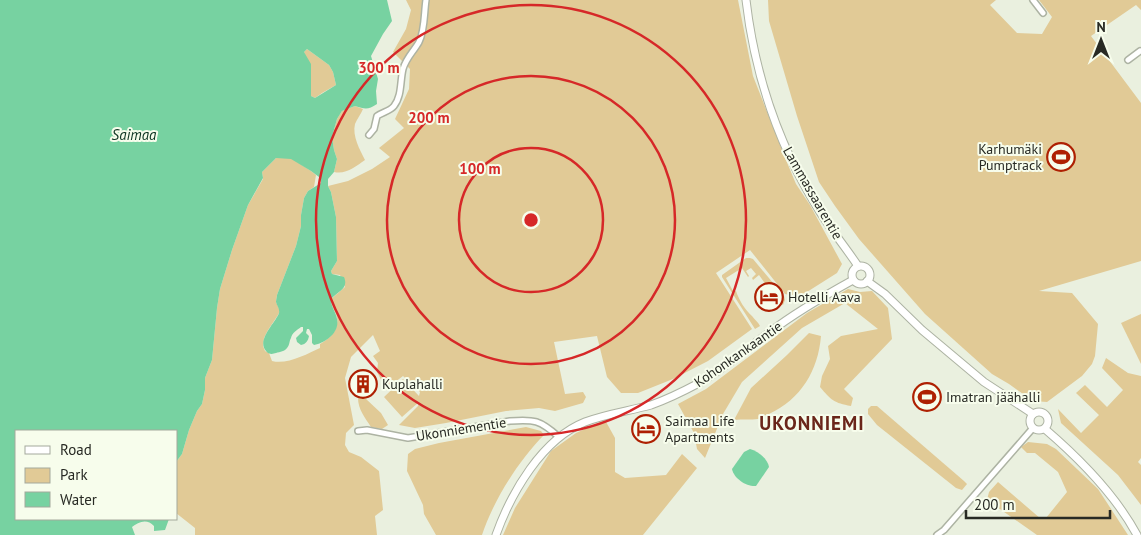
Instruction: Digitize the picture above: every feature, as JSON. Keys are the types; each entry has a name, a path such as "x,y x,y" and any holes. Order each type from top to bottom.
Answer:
{"street":[{"path":"369,136 374,129 378,116 394,106 399,97 404,66 422,33 426,0"},
{"name":"Lammassaarentie","path":"746,0 762,85 784,146 820,212 858,266"},
{"path":"1032,0 1043,13"},
{"path":"1128,60 1141,51"},
{"path":"867,282 870,272 865,266 858,266 853,270 853,280 860,284 867,282 885,294 922,330 984,382 1033,414"},
{"name":"Kohonkankaantie","path":"496,535 504,515 531,468 541,454 559,437 585,422 652,404 700,382 722,368 786,320 853,280"},
{"path":"1039,412 1046,414 1049,422 1046,428 1039,431 1032,428 1030,421 1033,414 1039,412"},
{"name":"Ukonniementie","path":"358,431 367,430 408,438 526,419 544,424 559,437"},
{"path":"937,535 944,530 1032,428"},
{"path":"1046,428 1101,485 1116,503 1137,535"}],"green space":[{"path":"406,0 738,0 753,76 786,160 796,184 810,205 842,264 837,273 799,297 785,294 750,250 716,273 752,329 708,361 673,379 638,393 621,393 607,377 597,336 554,342 565,394 583,392 586,397 583,403 555,411 539,408 506,411 415,428 399,425 418,406 419,402 402,417 384,397 403,379 419,396 420,392 403,376 386,389 377,372 378,363 373,356 380,351 373,335 351,357 345,378 354,425 346,433 345,445 349,452 361,457 379,471 383,510 375,516 377,535 195,535 195,528 178,515 178,459 182,454 197,411 202,404 205,378 212,360 220,289 248,205 263,179 262,172 276,158 291,158 316,175 314,187 308,191 304,198 301,226 296,246 277,295 276,302 280,311 264,338 263,346 265,351 269,353 272,361 284,362 320,348 320,344 328,339 336,328 337,319 331,299 345,287 340,275 332,274 331,271 337,261 336,217 328,186 348,181 390,157 379,148 404,128 395,119 409,89 410,69 393,52 406,29 411,10"},
{"path":"768,0 996,0 990,5 1017,33 1042,34 1052,17 1039,0 1141,0 1141,10 1136,5 1091,36 1141,103 1141,261 1039,291 1072,293 1098,324 1095,356 1092,364 1082,376 1047,402 1033,401 992,374 925,314 859,239 819,182 769,21"},
{"path":"307,49 329,65 336,85 315,98 311,96 311,81 304,52"},
{"path":"355,106 363,109 354,129 357,143 365,160 347,171 334,172 337,159 332,137 337,119 342,111"},
{"path":"746,258 753,259 784,296 785,300 783,305 779,303 775,297 777,296 774,292 772,293 759,275 753,280 752,278 756,274 751,268 746,271 748,277 742,268 726,278 745,308 760,326 755,329 722,277 722,275"},
{"path":"848,289 860,292 872,291 888,308 892,339 844,389 853,398 851,406 833,400 820,387 822,376 830,359 828,346 841,336 878,329 845,303 802,328 742,382 723,414 705,458 697,449 694,433 678,404 706,389 807,313"},
{"path":"1141,314 1141,364 1121,323"},
{"path":"809,333 821,336 819,349 812,372 799,392 780,408 759,419 734,420 751,388"},
{"path":"1106,358 1128,373 1141,376 1141,458 1138,462 1141,465 1141,505 1118,475 1061,423 1058,409 1081,433 1099,415 1076,393 1085,385 1107,407 1123,390 1102,368"},
{"path":"358,398 366,399 381,413 388,425 382,429 371,427 364,417"},
{"path":"871,406 877,406 964,481 967,484 962,490 956,488 877,425 868,414 868,409"},
{"path":"605,420 615,438 615,472 625,478 666,475 682,454 697,468 643,535 503,535 515,508 551,451 576,433"},
{"path":"526,427 541,431 544,435 516,469 500,495 482,535 436,535 424,514 423,505 407,471 408,454 415,449 439,443"},
{"path":"1028,442 1047,444 1056,449 1098,489 1128,535 1037,535 987,500 989,492 998,482 1041,519 1046,518 1067,492 1058,472 1035,453 1027,453 1021,447"}],"water":[{"name":"Saimaa","path":"0,0 387,0 392,21 371,56 378,79 376,91 377,104 369,108 355,106 342,111 337,119 332,137 337,159 334,172 328,179 328,186 336,217 337,261 331,271 332,274 344,277 345,284 342,290 331,299 337,324 331,336 323,342 314,345 312,343 312,335 309,329 307,329 308,339 301,345 297,342 296,338 303,331 303,327 301,327 292,335 288,347 284,351 270,354 264,347 265,337 279,313 276,302 277,295 296,246 301,226 304,198 308,191 321,183 319,177 291,159 276,158 262,172 263,178 248,205 232,250 220,289 212,360 205,378 202,404 197,411 182,454 178,459 178,430 15,430 15,520 169,520 165,530 154,531 154,526 148,522 140,522 132,527 135,535 0,535","holes":["307,49 329,65 336,85 315,98 311,96 311,64 304,52"]},
{"path":"750,449 762,456 767,461 769,467 756,486 741,482 735,476 732,469 744,452"}],"place":[{"name":"Karhumäki Pumptrack","path":"1061,157"},
{"name":"Hotelli Aava","path":"769,297"},
{"name":"Kuplahalli","path":"363,384"},
{"name":"Imatran jäähalli","path":"927,397"},
{"name":"Saimaa Life Apartments","path":"646,429"}],"district":[{"name":"UKONNIEMI","path":"812,423"}]}
